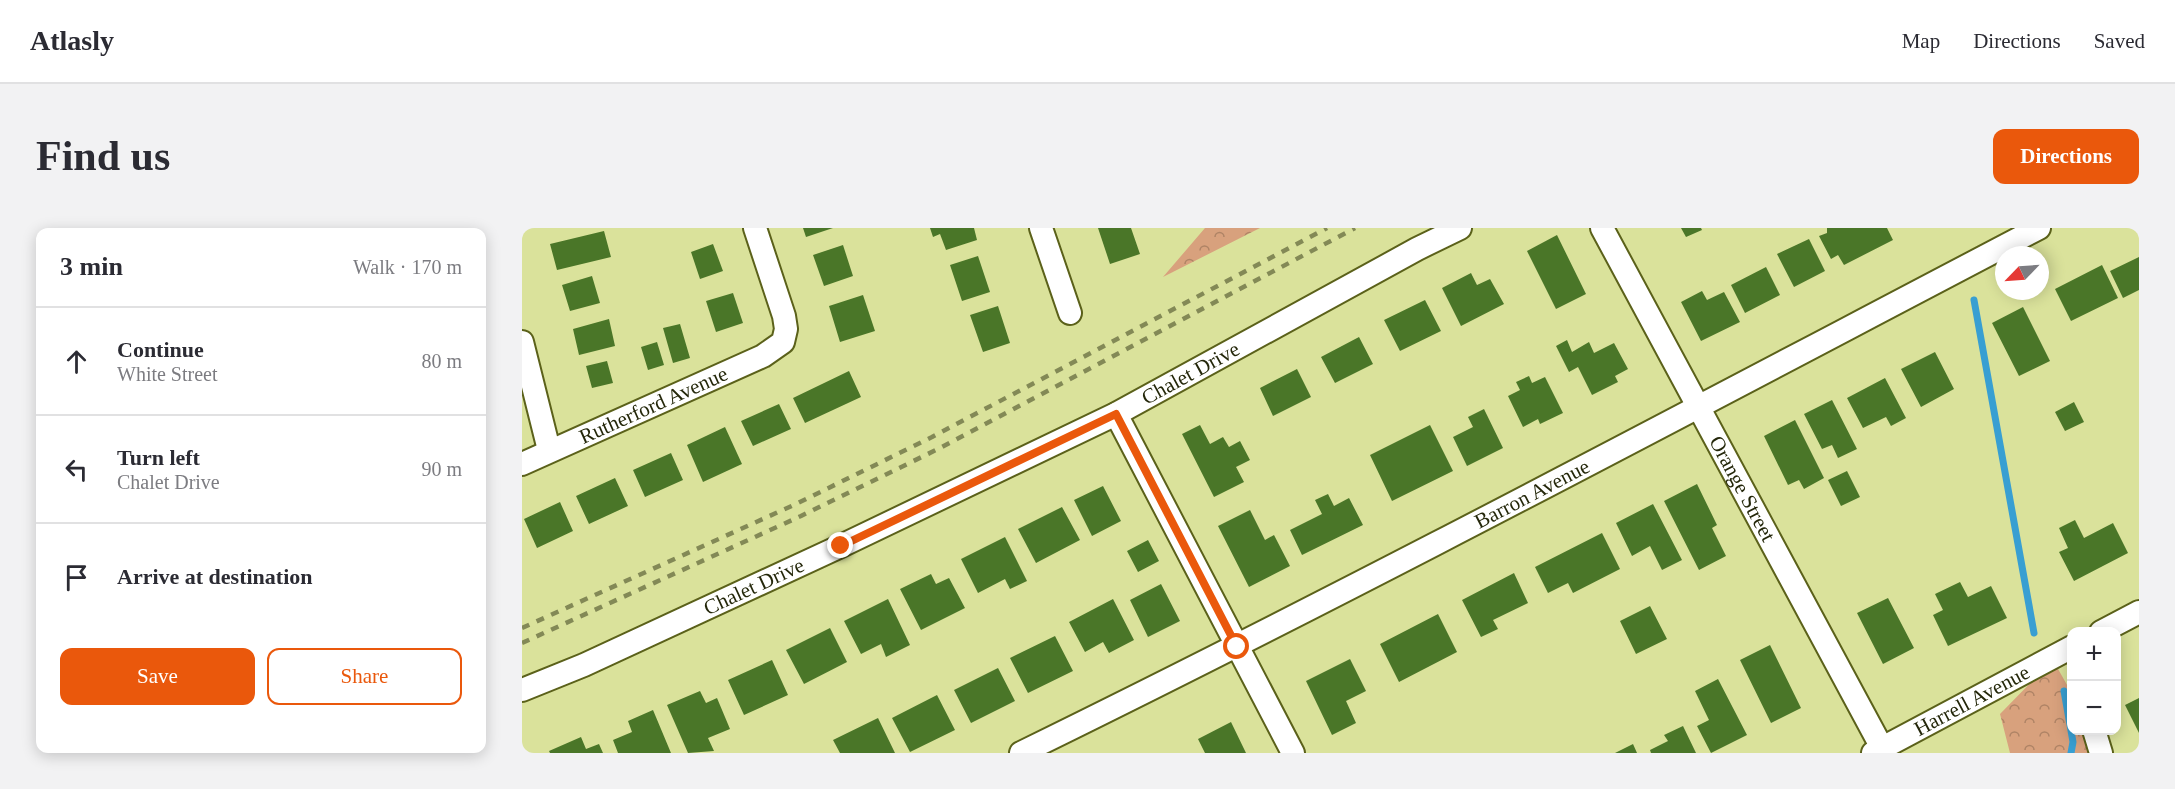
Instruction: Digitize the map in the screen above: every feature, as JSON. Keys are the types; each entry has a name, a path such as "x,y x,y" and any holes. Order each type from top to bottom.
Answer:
{"street":[{"name":"Rutherford Avenue","path":"522,464 764,356 783,342 786,329 784,316 755,228"},
{"path":"1041,228 1070,313"},
{"name":"Chalet Drive","path":"522,690 584,665 841,546 1116,414 1417,249 1460,228"},
{"name":"Orange Street","path":"1602,228 1701,407 1878,751"},
{"name":"Barron Avenue","path":"1021,753 1237,647 1701,407 2039,228"},
{"path":"522,342 549,450"},
{"path":"1116,414 1293,753"},
{"path":"2110,627 2139,612"},
{"name":"Harrell Avenue","path":"1878,751 2067,652"},
{"path":"2096,735 2101,753"}],"green space":[{"path":"1205,228 1260,228 1163,277"},
{"path":"2053,660 2067,685 2067,735 2091,735 2091,753 2010,753 2000,714"}],"building":[{"path":"803,228 833,228 806,237"},
{"path":"930,228 974,228 977,240 946,250 940,234 933,237"},
{"path":"1098,228 1131,228 1140,254 1110,264"},
{"path":"1681,228 1701,228 1702,230 1686,237"},
{"path":"1827,228 1887,228 1893,240 1844,265 1838,255 1831,259 1819,236 1827,233"},
{"path":"604,231 611,257 557,270 550,244"},
{"path":"1557,235 1586,294 1556,309 1527,251"},
{"path":"1809,239 1825,271 1794,287 1777,254"},
{"path":"713,244 723,271 700,279 691,252"},
{"path":"843,245 853,276 824,286 813,255"},
{"path":"978,256 990,292 962,301 950,265"},
{"path":"2139,257 2139,290 2123,298 2110,271"},
{"path":"2102,265 2118,298 2071,321 2055,289"},
{"path":"1766,267 1780,295 1745,313 1731,285"},
{"path":"1471,273 1477,285 1490,279 1504,304 1461,326 1442,288"},
{"path":"592,276 600,303 570,311 562,285"},
{"path":"1702,291 1707,300 1724,292 1740,322 1701,341 1681,302"},
{"path":"733,293 743,323 716,332 706,301"},
{"path":"863,295 875,331 840,342 829,306"},
{"path":"1425,300 1441,331 1400,351 1384,320"},
{"path":"998,306 1010,343 983,352 970,315"},
{"path":"2023,307 2050,361 2019,376 1992,323"},
{"path":"609,319 615,346 579,355 573,329"},
{"path":"680,324 690,358 673,363 663,328"},
{"path":"1359,337 1373,364 1335,383 1321,357"},
{"path":"1567,340 1572,352 1589,342 1594,353 1614,343 1628,369 1615,376 1618,382 1592,395 1578,367 1569,372 1556,346"},
{"path":"657,342 664,365 648,370 641,347"},
{"path":"1935,352 1954,389 1921,407 1901,369"},
{"path":"607,361 613,383 592,388 586,366"},
{"path":"1297,369 1311,397 1273,416 1260,388"},
{"path":"849,371 861,397 805,423 793,398"},
{"path":"1529,376 1532,383 1545,377 1563,413 1540,424 1538,419 1523,427 1508,396 1520,390 1516,382"},
{"path":"1885,378 1906,418 1891,426 1886,417 1863,428 1847,398"},
{"path":"1832,400 1857,449 1838,458 1832,445 1822,449 1804,414"},
{"path":"2074,402 2084,422 2065,431 2055,412"},
{"path":"779,404 791,429 753,446 741,421"},
{"path":"1484,409 1503,448 1467,466 1453,437 1473,427 1468,417"},
{"path":"1795,420 1824,478 1804,489 1799,480 1788,485 1764,436"},
{"path":"1200,425 1210,444 1223,437 1229,447 1240,441 1250,460 1236,467 1244,482 1214,497 1182,434"},
{"path":"1430,425 1453,471 1392,501 1370,455"},
{"path":"725,427 742,464 703,482 687,445"},
{"path":"671,453 683,480 645,497 633,470"},
{"path":"1847,471 1860,497 1841,506 1828,480"},
{"path":"615,478 628,506 589,524 576,496"},
{"path":"1697,484 1717,525 1712,528 1726,556 1699,570 1664,501"},
{"path":"1103,486 1121,521 1092,536 1074,500"},
{"path":"1328,494 1334,506 1349,498 1363,525 1302,555 1290,530 1322,514 1315,500"},
{"path":"560,502 573,531 537,548 524,519"},
{"path":"1653,504 1682,560 1662,570 1650,546 1632,556 1616,523"},
{"path":"1062,507 1080,540 1036,563 1018,529"},
{"path":"1250,510 1265,540 1274,535 1290,566 1249,587 1218,526"},
{"path":"2075,520 2084,538 2113,523 2128,553 2074,581 2059,552 2068,548 2059,528"},
{"path":"1602,533 1620,569 1573,593 1568,583 1548,593 1535,567"},
{"path":"1005,537 1027,581 1010,589 1005,579 978,593 961,559"},
{"path":"1148,540 1159,561 1138,572 1127,551"},
{"path":"1514,573 1528,603 1493,620 1498,629 1481,637 1462,600"},
{"path":"931,574 936,584 949,578 965,608 921,630 900,589"},
{"path":"1960,582 1968,597 1991,586 2007,618 1948,646 1933,615 1943,610 1935,594"},
{"path":"1161,584 1180,621 1148,637 1130,600"},
{"path":"1888,598 1914,648 1883,664 1857,613"},
{"path":"888,599 910,645 886,657 881,644 861,654 844,621"},
{"path":"1113,599 1134,640 1109,653 1103,642 1085,652 1069,622"},
{"path":"1650,606 1667,639 1636,654 1620,621"},
{"path":"1438,614 1457,652 1399,682 1380,644"},
{"path":"830,628 847,662 804,684 786,650"},
{"path":"1055,636 1073,671 1028,693 1010,658"},
{"path":"1770,645 1801,708 1771,723 1740,660"},
{"path":"1350,659 1366,691 1346,701 1356,723 1332,735 1306,681"},
{"path":"772,660 788,695 744,715 728,680"},
{"path":"998,668 1015,701 971,723 954,690"},
{"path":"1718,679 1747,735 1711,753 1697,726 1709,720 1695,691"},
{"path":"700,691 706,703 717,698 730,729 708,738 714,751 688,753 667,705"},
{"path":"937,695 955,730 910,752 892,718"},
{"path":"2139,698 2139,733 2125,705"},
{"path":"653,710 671,753 618,753 613,740 632,732 628,721"},
{"path":"878,718 895,753 840,753 833,740"},
{"path":"1231,722 1246,753 1205,753 1198,739"},
{"path":"1683,726 1696,753 1651,753 1650,750 1668,741 1664,735"},
{"path":"581,737 586,749 599,744 603,753 550,753 549,751"},
{"path":"1633,744 1637,753 1615,753"}],"waterway":[{"path":"1974,300 2034,633"},
{"path":"2064,691 2073,742 2071,753"}],"railway":[{"path":"522,628 796,504 932,437 1327,228"},
{"path":"522,643 801,516 938,449 1355,228"}],"route":[{"path":"841,546 1116,414 1237,647"}]}
